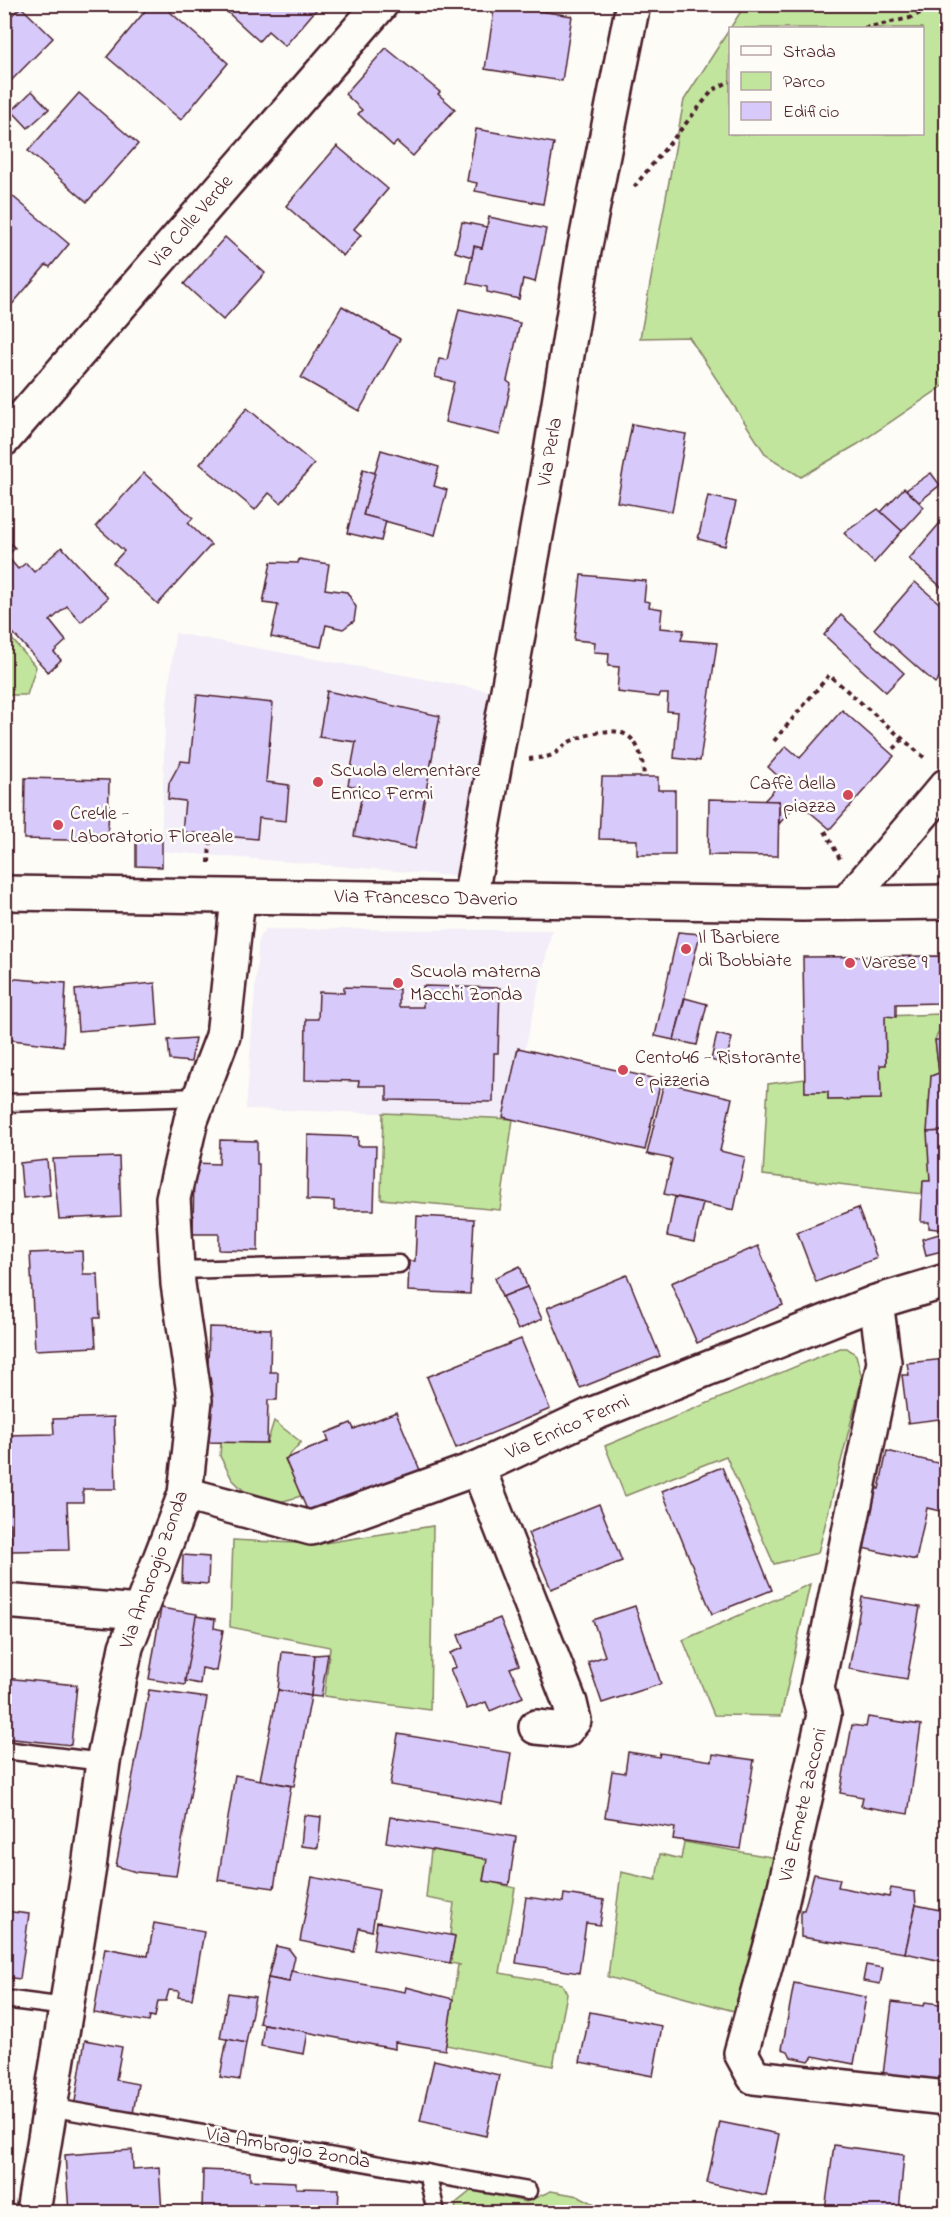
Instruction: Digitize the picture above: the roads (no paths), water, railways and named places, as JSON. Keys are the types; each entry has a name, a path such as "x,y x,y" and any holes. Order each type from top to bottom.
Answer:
{"street":[{"name":"Via Colle Verde","path":"4,440 381,4"},
{"name":"Via Perla","path":"470,900 550,458 584,251 633,4"},
{"path":"848,901 938,774"},
{"name":"Via Francesco Daverio","path":"848,901 946,879"},
{"name":"Via Francesco Daverio","path":"4,893 802,904 848,901 946,902"},
{"name":"Via Ambrogio Zonda","path":"33,2212 103,1762 126,1647 185,1494 195,1400 177,1270 172,1198 191,1120 223,1036 238,898"},
{"name":"Via Enrico Fermi","path":"185,1494 311,1528 478,1468 593,1414 876,1302 946,1281"},
{"name":"Via Ermete Zacconi","path":"876,1302 884,1362 817,1688 824,1716 777,1920 741,2053 754,2077 946,2098"},
{"path":"478,1468 570,1703 574,1720 566,1730 536,1727"},
{"path":"4,1601 139,1612"}],"lane":[{"path":"4,1103 201,1097"},
{"path":"177,1270 399,1264"},
{"path":"4,1750 103,1762"},
{"path":"4,1999 66,2007"},
{"name":"Via Ambrogio Zonda","path":"49,2107 528,2191"},
{"path":"427,2173 436,2212"}],"place":[{"name":"Scuola elementare Enrico Fermi","path":"318,782"},
{"name":"Caffè della piazza","path":"848,795"},
{"name":"Cre4le - Laboratorio Floreale","path":"58,825"},
{"name":"Il Barbiere di Bobbiate","path":"686,949"},
{"name":"Varese 9","path":"850,963"},
{"name":"Scuola materna Macchi Zonda","path":"398,983"},
{"name":"Cento46 - Ristorante e pizzeria","path":"623,1070"}]}
